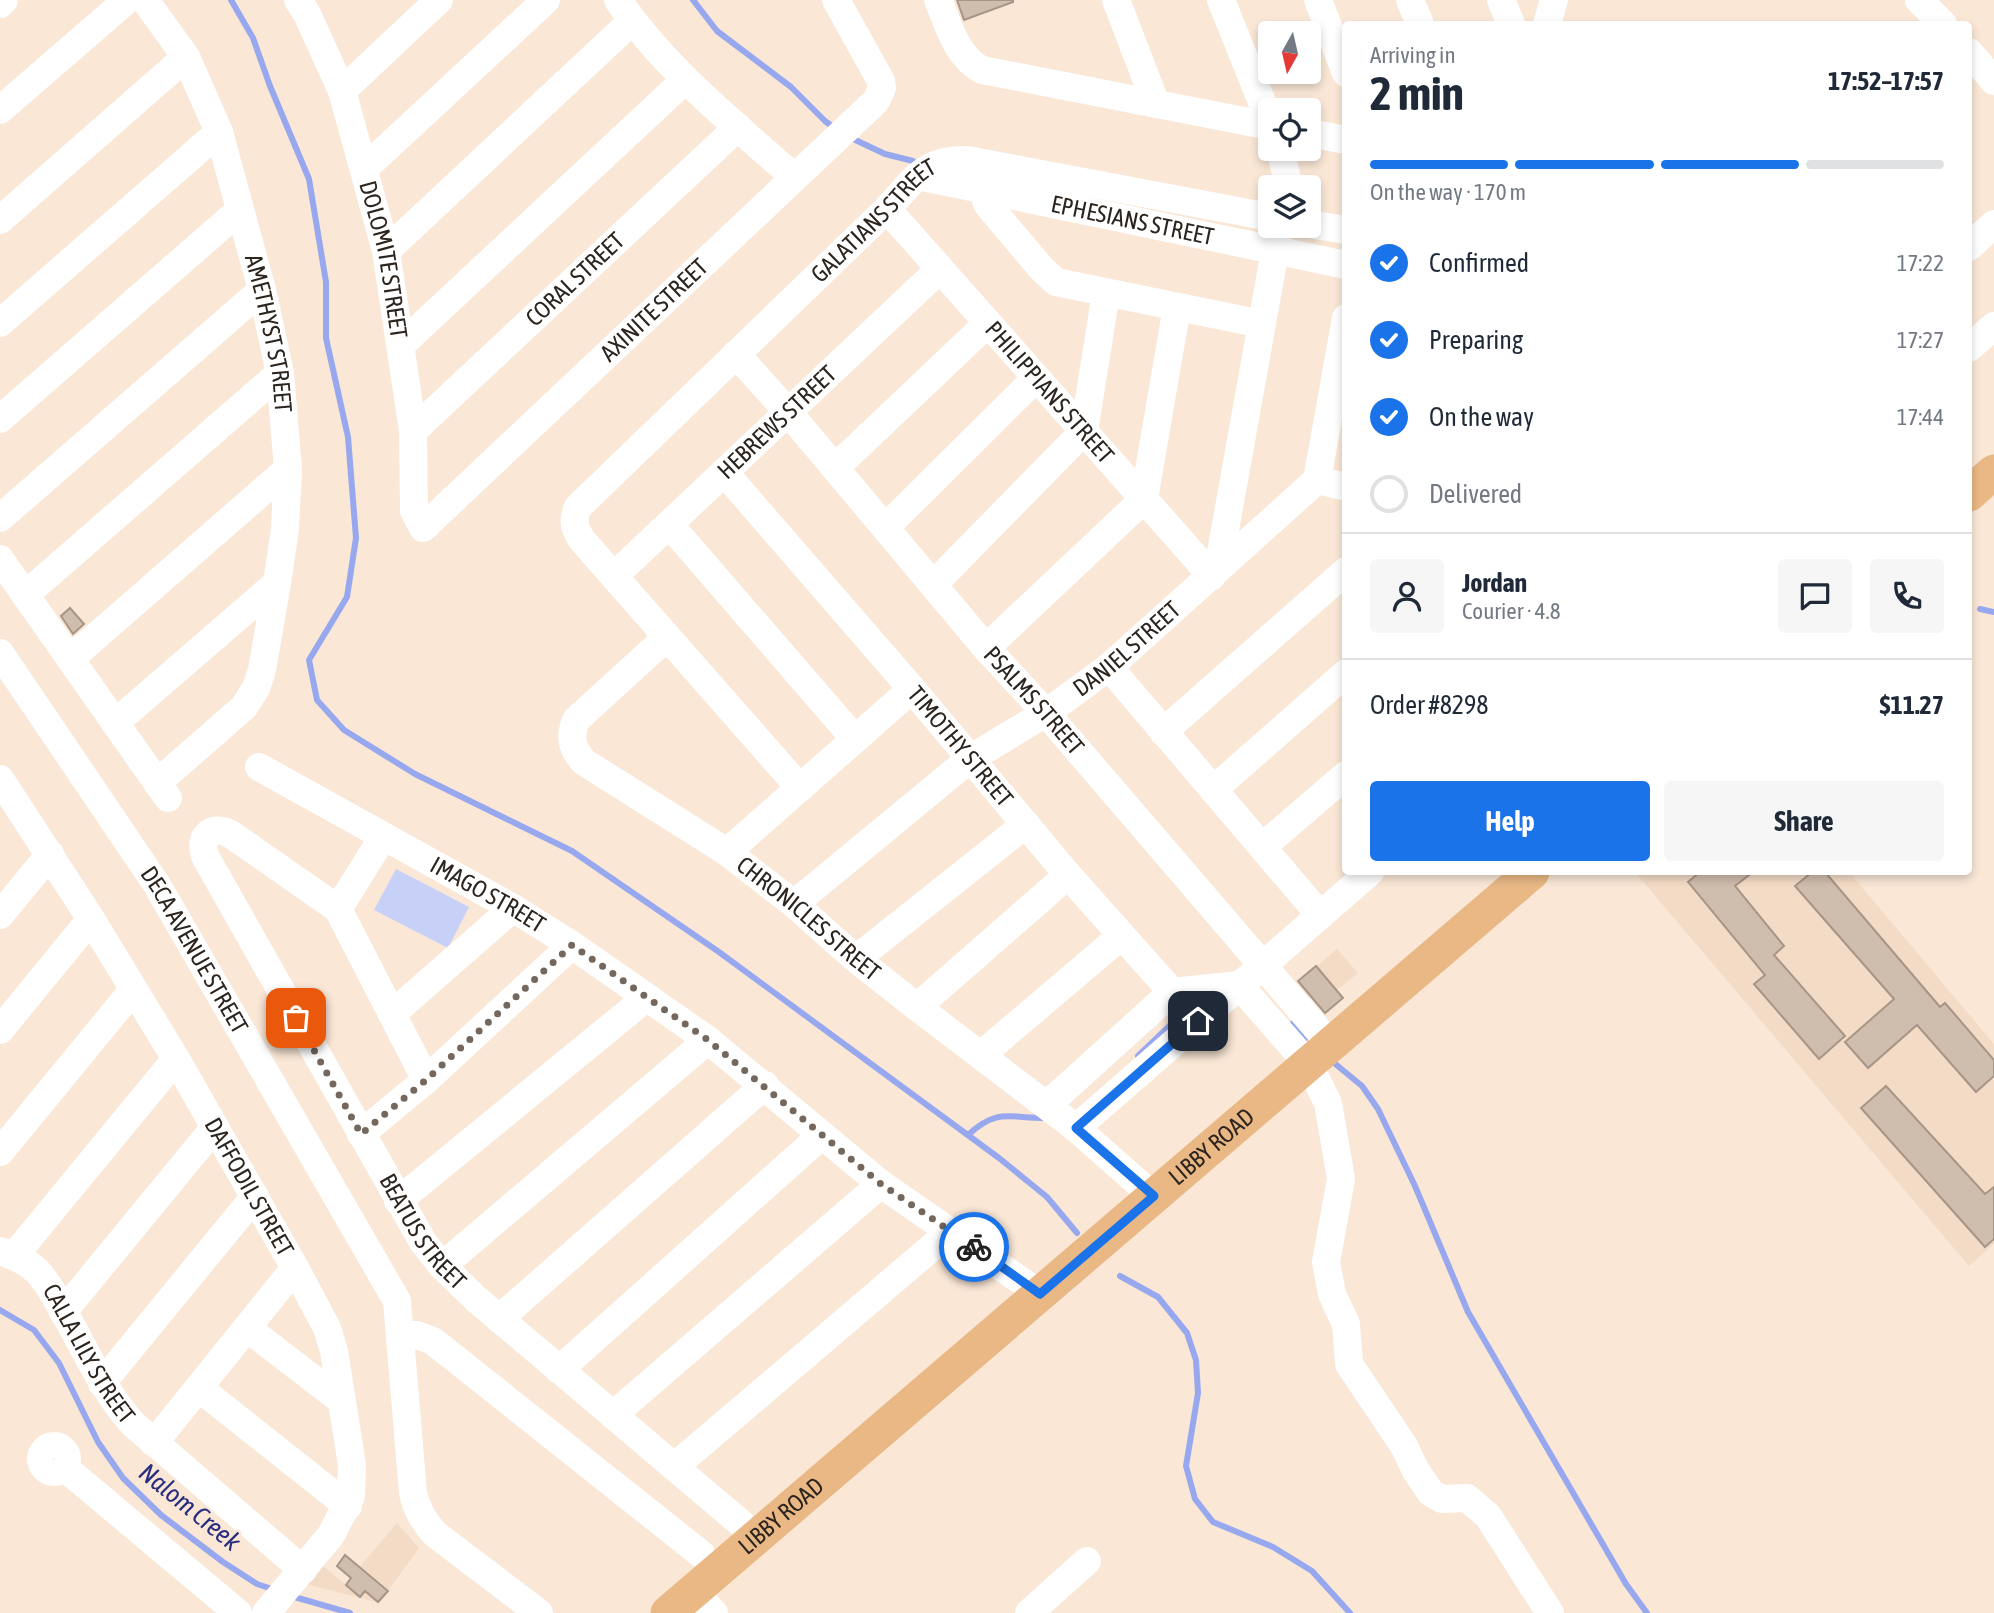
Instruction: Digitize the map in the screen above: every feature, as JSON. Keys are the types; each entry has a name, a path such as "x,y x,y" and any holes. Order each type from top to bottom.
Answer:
{"main road":[{"path":"1972,491 1994,472"},
{"name":"LIBBY ROAD","path":"691,1606 757,1537 1529,875"}],"street":[{"path":"0,4 4,0"},
{"path":"0,110 127,0"},
{"name":"AMETHYST STREET","path":"115,723 162,791 244,707 256,688 262,670 285,529 288,469 280,373 262,290 219,132 186,57 145,0"},
{"path":"342,91 439,0"},
{"path":"365,169 546,0"},
{"name":"AXINITE STREET","path":"423,528 876,101 882,88 878,73 836,0"},
{"path":"938,0 957,45 971,64 995,74 1258,122"},
{"path":"1116,0 1156,104"},
{"path":"1221,0 1260,98"},
{"path":"1318,0 1342,63"},
{"path":"1410,0 1419,21"},
{"path":"1501,0 1510,21"},
{"path":"1548,21 1554,0"},
{"path":"1922,1 1940,21"},
{"name":"DOLOMITE STREET","path":"309,5 342,91 386,251 413,431 414,511 423,528"},
{"path":"386,251 625,10 685,80 794,177"},
{"path":"1979,51 1994,81"},
{"path":"0,219 186,57"},
{"path":"401,345 685,80"},
{"name":"CORAL STREET","path":"413,431 738,127"},
{"path":"0,323 219,132"},
{"path":"1321,135 1342,139"},
{"name":"EPHESIANS STREET","path":"918,176 988,177 1258,234"},
{"name":"GALATIANS STREET","path":"614,576 574,527 578,507 918,176"},
{"path":"1258,215 988,177 987,204 992,213 1048,276 1066,285 1262,324"},
{"name":"PHILIPPIANS STREET","path":"887,209 1144,499 1215,572"},
{"path":"0,419 240,210"},
{"path":"1972,217 1994,224 1972,244"},
{"path":"1321,226 1342,229"},
{"path":"1215,572 1277,238"},
{"name":"EPHESIANS STREET","path":"1277,238 1342,263"},
{"name":"HEBREWS STREET","path":"614,576 940,269"},
{"path":"0,518 262,290"},
{"path":"934,584 1084,431 1106,293"},
{"path":"986,648 1144,499 1177,307"},
{"path":"835,468 988,323"},
{"path":"1972,345 1994,326"},
{"name":"PSALMS STREET","path":"736,355 788,412 986,648 1262,965 1320,1055"},
{"path":"1342,360 1337,408 1317,480 1342,486"},
{"path":"25,595 280,373"},
{"path":"886,527 1036,378"},
{"path":"70,659 288,469"},
{"name":"TIMOTHY STREET","path":"724,472 971,758 1068,875 1198,1021"},
{"name":"DANIEL STREET","path":"794,904 971,758 1045,713 1109,667 1317,480"},
{"path":"669,524 855,740"},
{"path":"0,559 115,723 277,583"},
{"path":"1163,732 1342,575"},
{"path":"614,576 800,788"},
{"name":"CHRONICLES STREET","path":"667,637 576,720 572,731 574,751 592,769 727,852 794,904 856,959 1076,1128 1154,1196"},
{"name":"DECA AVENUE STREET","path":"0,653 142,875 317,1176 401,1335 412,1480 417,1509 424,1522 434,1533 539,1613"},
{"path":"1109,667 1320,915"},
{"path":"1213,790 1342,677"},
{"name":"DECA AVENUE STREET","path":"0,678 142,875"},
{"path":"727,852 912,689"},
{"name":"IMAGO STREET","path":"259,767 513,908 572,945 708,1040 881,1184 1040,1294"},
{"path":"1262,847 1342,778"},
{"name":"DAFFODIL STREET","path":"2,787 50,854 176,1059 327,1328 334,1351 353,1478 348,1506 331,1535 283,1593"},
{"path":"856,959 1026,824"},
{"name":"BEATUS STREET","path":"338,909 229,834 215,830 205,835 205,856 423,1242 442,1266 499,1319 757,1537"},
{"path":"383,837 338,909 426,1080"},
{"path":"0,915 50,854"},
{"path":"917,1007 1068,875"},
{"path":"1076,1128 1367,875"},
{"path":"392,1014 513,908"},
{"path":"0,1030 91,919"},
{"path":"981,1055 1121,936"},
{"path":"361,1134 426,1080 572,945"},
{"path":"1047,1105 1172,992 1240,985 1320,1055 1341,1179 1326,1262 1332,1294 1346,1324 1351,1369 1384,1414 1416,1471 1432,1493 1442,1499 1467,1498 1488,1516 1550,1613"},
{"path":"0,1152 133,990"},
{"path":"398,1201 646,998"},
{"path":"442,1266 708,1040"},
{"path":"7,1254 176,1059"},
{"path":"499,1319 765,1085"},
{"path":"64,1312 215,1127"},
{"path":"559,1370 822,1135"},
{"path":"613,1415 881,1184"},
{"path":"102,1383 255,1196"},
{"path":"674,1467 951,1231"},
{"name":"CALLA LILY STREET","path":"7,1254 29,1264 39,1273 116,1405 154,1443 283,1593"},
{"path":"154,1443 295,1268"},
{"path":"247,1328 342,1401"},
{"path":"401,1335 417,1335 433,1341 701,1554"},
{"path":"199,1388 348,1506"},
{"path":"65,1468 238,1613"},
{"path":"1029,1613 1087,1562"}],"shaded area":[{"path":"396,869 469,907 448,948 374,910"},
{"path":"1638,875 1852,875 1994,1044 1994,1244 1969,1266"},
{"path":"1337,949 1358,973 1337,990 1317,966"},
{"path":"397,1523 419,1548 379,1603 306,1584 322,1565 345,1584"}],"building":[{"path":"957,0 1013,0 1013,2 964,20"},
{"path":"70,608 84,624 73,634 61,616"},
{"path":"1696,875 1749,875 1735,886 1784,946 1774,955 1845,1036 1819,1059 1754,984 1765,975 1688,882"},
{"path":"1808,875 1828,875 1940,1007 1945,1003 1994,1060 1994,1076 1976,1092 1917,1025 1868,1068 1845,1042 1894,999 1795,886"},
{"path":"1316,966 1343,998 1325,1013 1298,981"},
{"path":"1886,1086 1985,1194 1994,1187 1994,1239 1985,1247 1861,1108"},
{"path":"345,1555 388,1591 378,1602 365,1591 360,1597 346,1585 351,1578 337,1566"}],"waterway":[{"path":"231,0 253,38 309,179 326,282 326,338 348,437 356,538 347,597 309,660 317,700 344,730 415,774 572,851 719,952 999,1158 1047,1197 1077,1233"},
{"path":"693,0 717,31 791,87 837,130"},
{"path":"849,137 885,154 913,161"},
{"path":"1980,609 1994,612"},
{"path":"1138,1056 1183,1013"},
{"path":"1293,1023 1306,1038"},
{"path":"1333,1062 1362,1086 1378,1109 1415,1186 1468,1312 1626,1584 1647,1613"},
{"path":"968,1135 987,1121 1004,1116 1045,1118"},
{"path":"1120,1276 1158,1297 1187,1333 1196,1360 1198,1393 1186,1466 1195,1499 1213,1522 1273,1547 1312,1571 1350,1613"},
{"name":"Nalom Creek","path":"0,1310 34,1330 59,1363 98,1442 123,1478 161,1515 223,1562 257,1584 275,1590"},
{"name":"Nalom Creek","path":"291,1596 350,1613"}],"way so far":[{"path":"296,1018 361,1134 426,1080 572,945 708,1040 881,1184 974,1247"}],"route":[{"path":"974,1247 1040,1294 1154,1196 1076,1128 1198,1021"}]}
